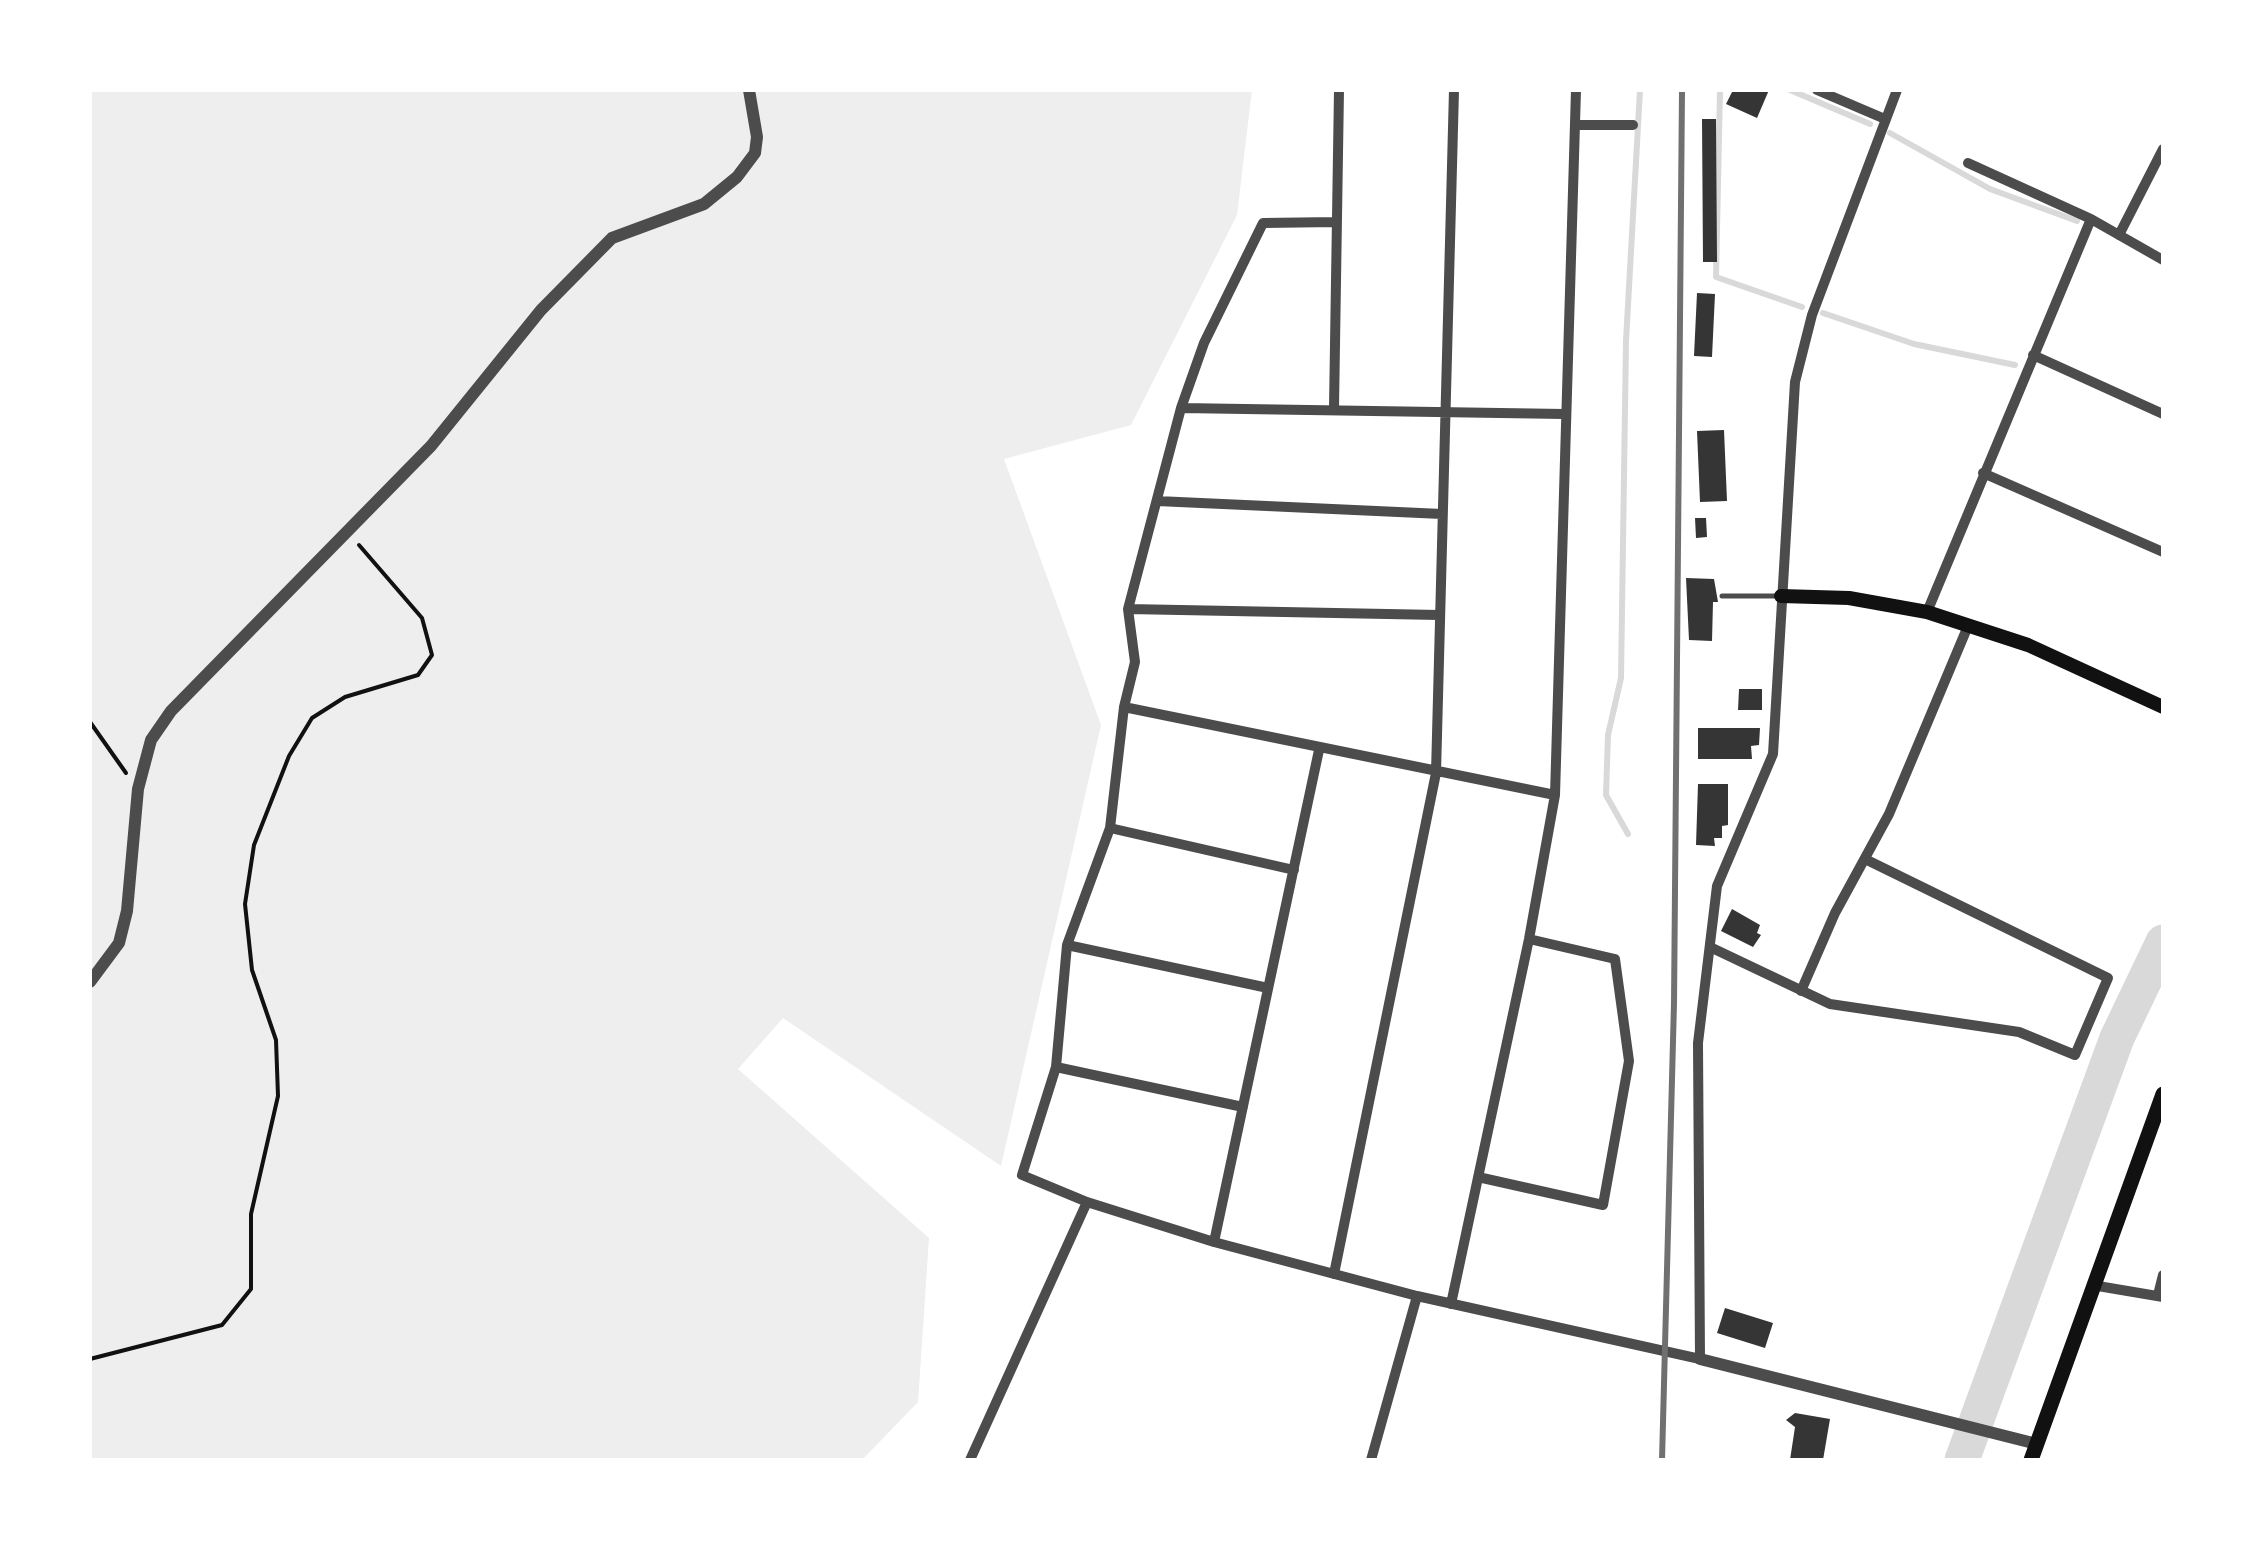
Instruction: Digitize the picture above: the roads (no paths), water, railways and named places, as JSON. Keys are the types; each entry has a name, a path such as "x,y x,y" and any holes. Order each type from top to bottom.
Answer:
{"main road":[{"path":"1781,596 1848,598 1927,612 2028,645 2163,707"},
{"path":"2034,1452 2163,1094"}],"street":[{"path":"90,982 119,944 127,911 138,789 151,740 172,711 431,446 541,310 612,238 704,204 737,176 754,154 757,137 750,90"},
{"path":"1334,408 1339,90"},
{"path":"1334,1274 1436,773 1454,90"},
{"path":"1451,1304 1556,795 1576,90"},
{"path":"1817,90 1885,119"},
{"path":"1700,1359 1698,1043 1717,886 1772,754 1794,382 1812,316 1896,90"},
{"path":"1575,126 1633,125"},
{"path":"2119,235 2163,149"},
{"path":"1968,163 2091,219 2163,260"},
{"path":"1927,612 2091,219"},
{"path":"1336,222 1264,222 1204,343 1181,408 1128,609 1134,662 1124,707 1110,828 1067,944 1056,1067 1022,1175 1086,1202 1214,1242 1416,1296 1700,1359 2001,1437 2034,1452"},
{"path":"2033,356 2163,414"},
{"path":"1181,408 1564,414"},
{"path":"1983,473 2163,552"},
{"path":"1156,502 1442,514"},
{"path":"1128,609 1439,616"},
{"path":"1801,991 1835,913 1867,860 1968,626"},
{"path":"1124,707 1319,750 1556,795"},
{"path":"1214,1242 1319,750"},
{"path":"1110,828 1294,870"},
{"path":"1710,947 1830,1004 2019,1032 2075,1056 2108,978 1867,860"},
{"path":"1478,1178 1603,1205 1629,1061 1615,959 1529,940"},
{"path":"1067,944 1268,988"},
{"path":"1056,1067 1243,1108"},
{"path":"970,1460 1086,1202"},
{"path":"2092,1285 2160,1296 2163,1275"},
{"path":"1372,1460 1416,1296"}],"lane":[{"path":"1722,596 1781,596"}],"waterway":[{"path":"1628,834 1606,795 1608,735 1621,678 1626,341 1640,90"},
{"path":"1720,90 1716,277 1802,307"},
{"path":"1790,90 1870,124"},
{"path":"1890,133 1990,189 2077,221"},
{"path":"1823,313 1914,344 2015,365"},
{"path":"1962,1460 2117,1038 2163,942"}],"railway":[{"path":"1662,1460 1674,1003 1682,90"}]}
